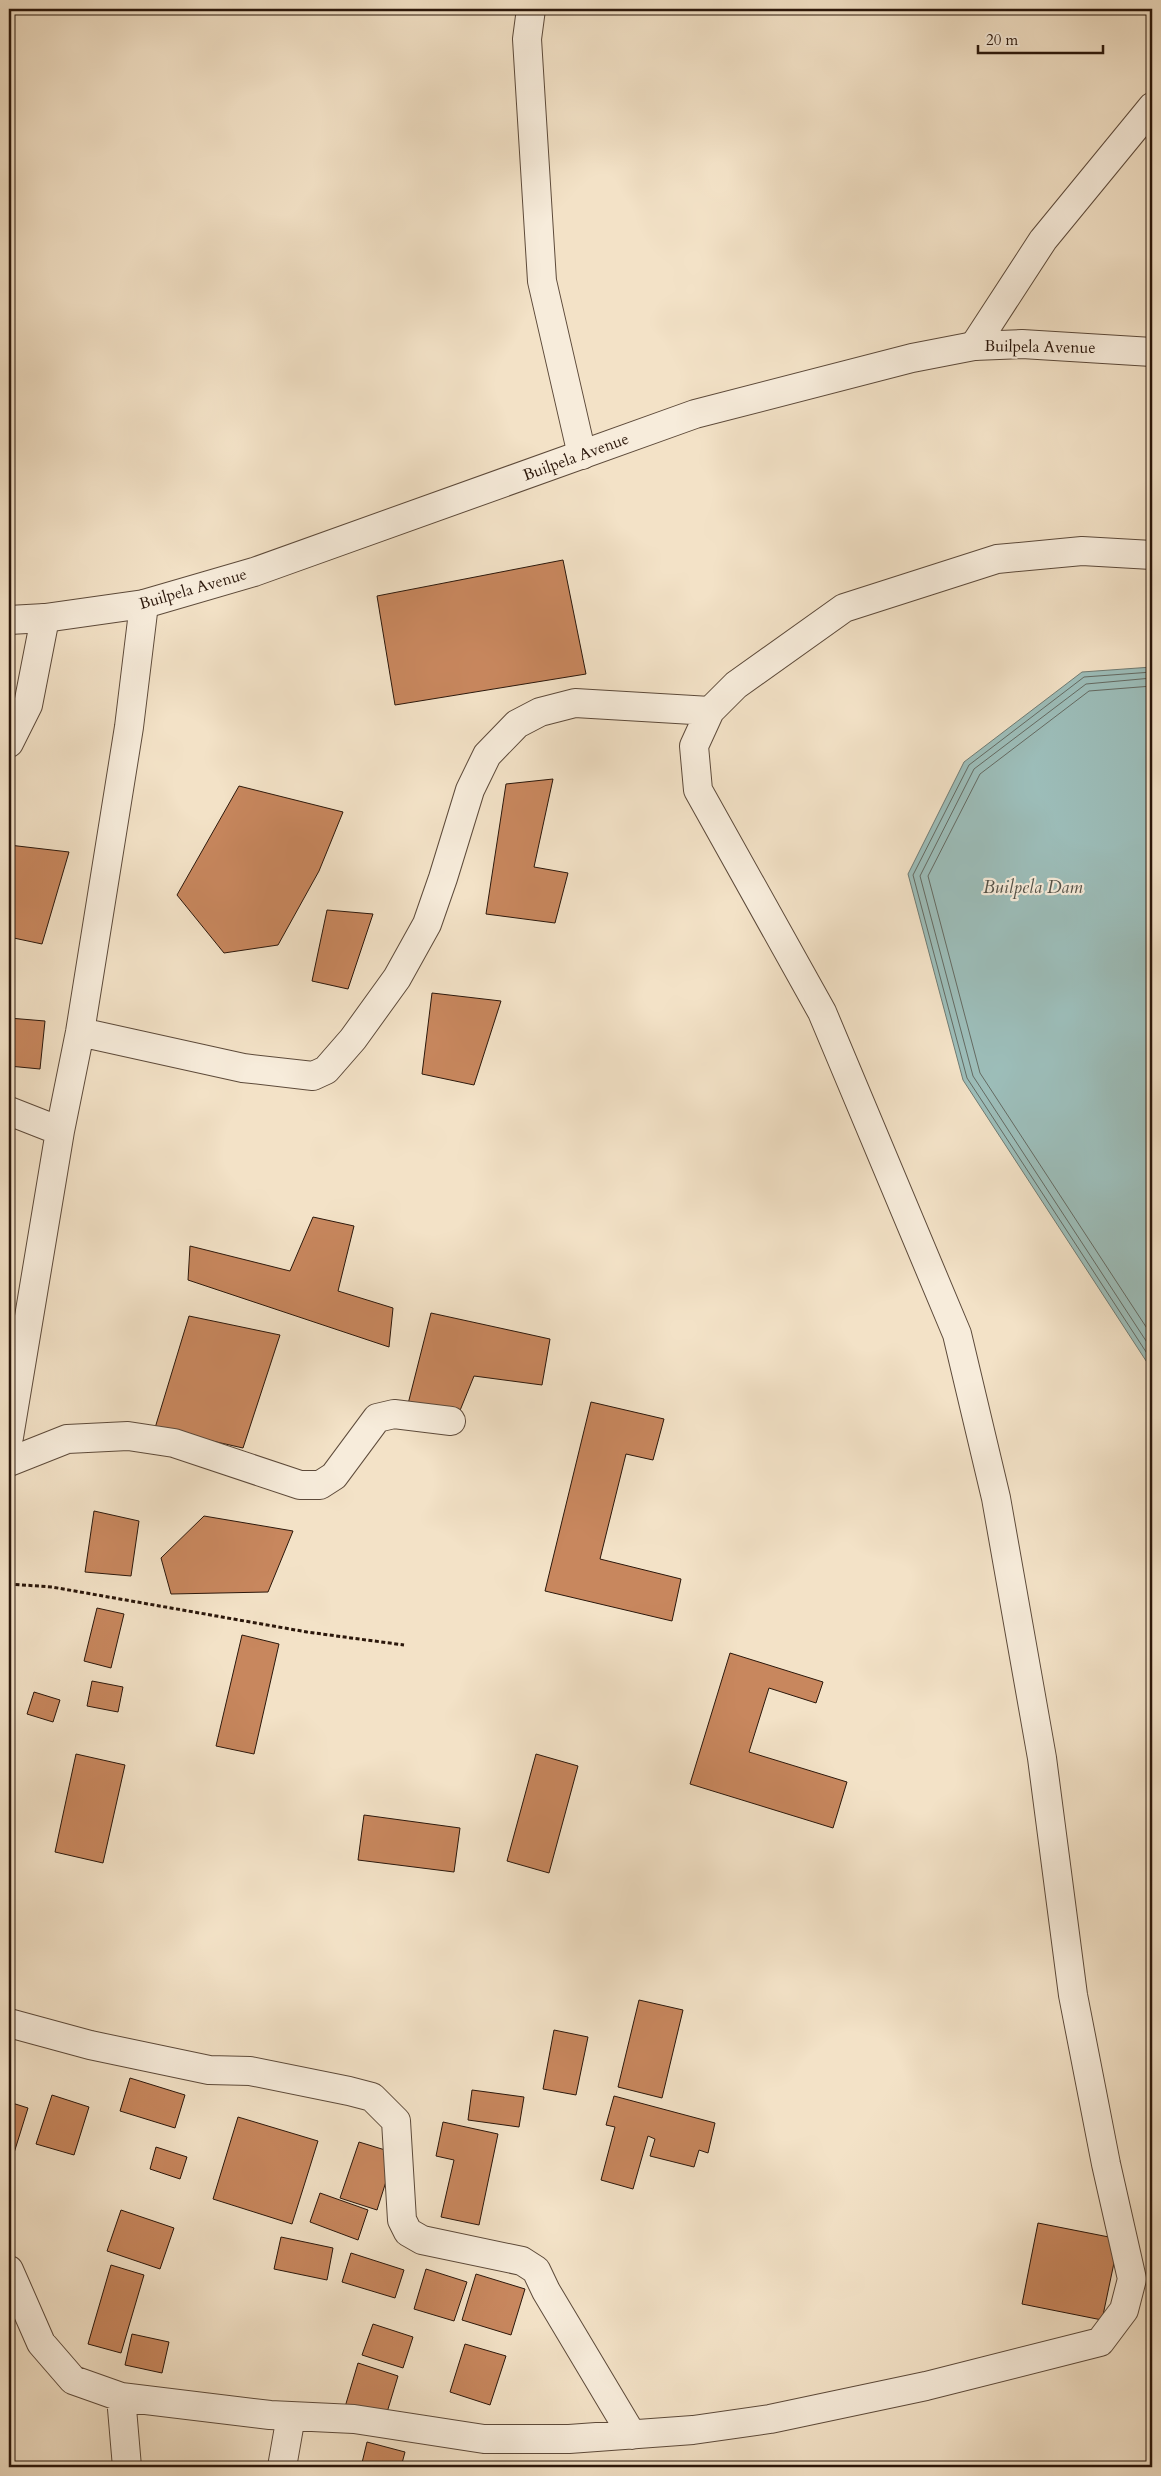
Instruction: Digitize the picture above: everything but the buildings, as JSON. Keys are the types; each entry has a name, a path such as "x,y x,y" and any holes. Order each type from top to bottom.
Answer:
{"street":[{"path":"531,9 527,39 542,281 582,455"},
{"path":"974,346 1042,240 1152,107"},
{"name":"Builpela Avenue","path":"9,620 45,618 144,604 254,572 696,414 912,358 974,346 1022,344 1152,352"},
{"path":"9,2270 41,2343 73,2380 121,2397 291,2416 354,2419 484,2439 569,2439 632,2435 693,2430 770,2419 926,2386 1100,2342 1124,2310 1132,2279 1106,2164 1074,1995 1042,1758 996,1498 957,1334 822,1012 698,790 694,746 710,711 736,686 844,608 998,559 1082,551 1152,554"},
{"path":"9,1437 60,1131 80,1032 129,727 144,604"},
{"path":"9,743 28,705 45,618"},
{"path":"80,1032 243,1068 313,1076 326,1070 353,1039 397,978 427,924 444,878 470,790 487,755 517,724 540,712 575,704 710,711"},
{"path":"9,1112 60,1131"},
{"path":"9,1462 67,1439 128,1436 174,1444 243,1464 300,1485 320,1485 334,1476 377,1418 394,1414 451,1421"},
{"path":"9,2023 90,2045 209,2070 250,2071 372,2098 396,2121 402,2220 408,2232 422,2240 522,2261 536,2270 546,2291 632,2435"},
{"path":"121,2397 127,2467"},
{"path":"282,2467 291,2416"}],"path":[{"path":"9,1584 52,1588 269,1626 404,1645"}],"water":[{"name":"Builpela Dam","path":"1152,667 1152,1370 963,1080 908,874 964,762 1082,672"}]}
